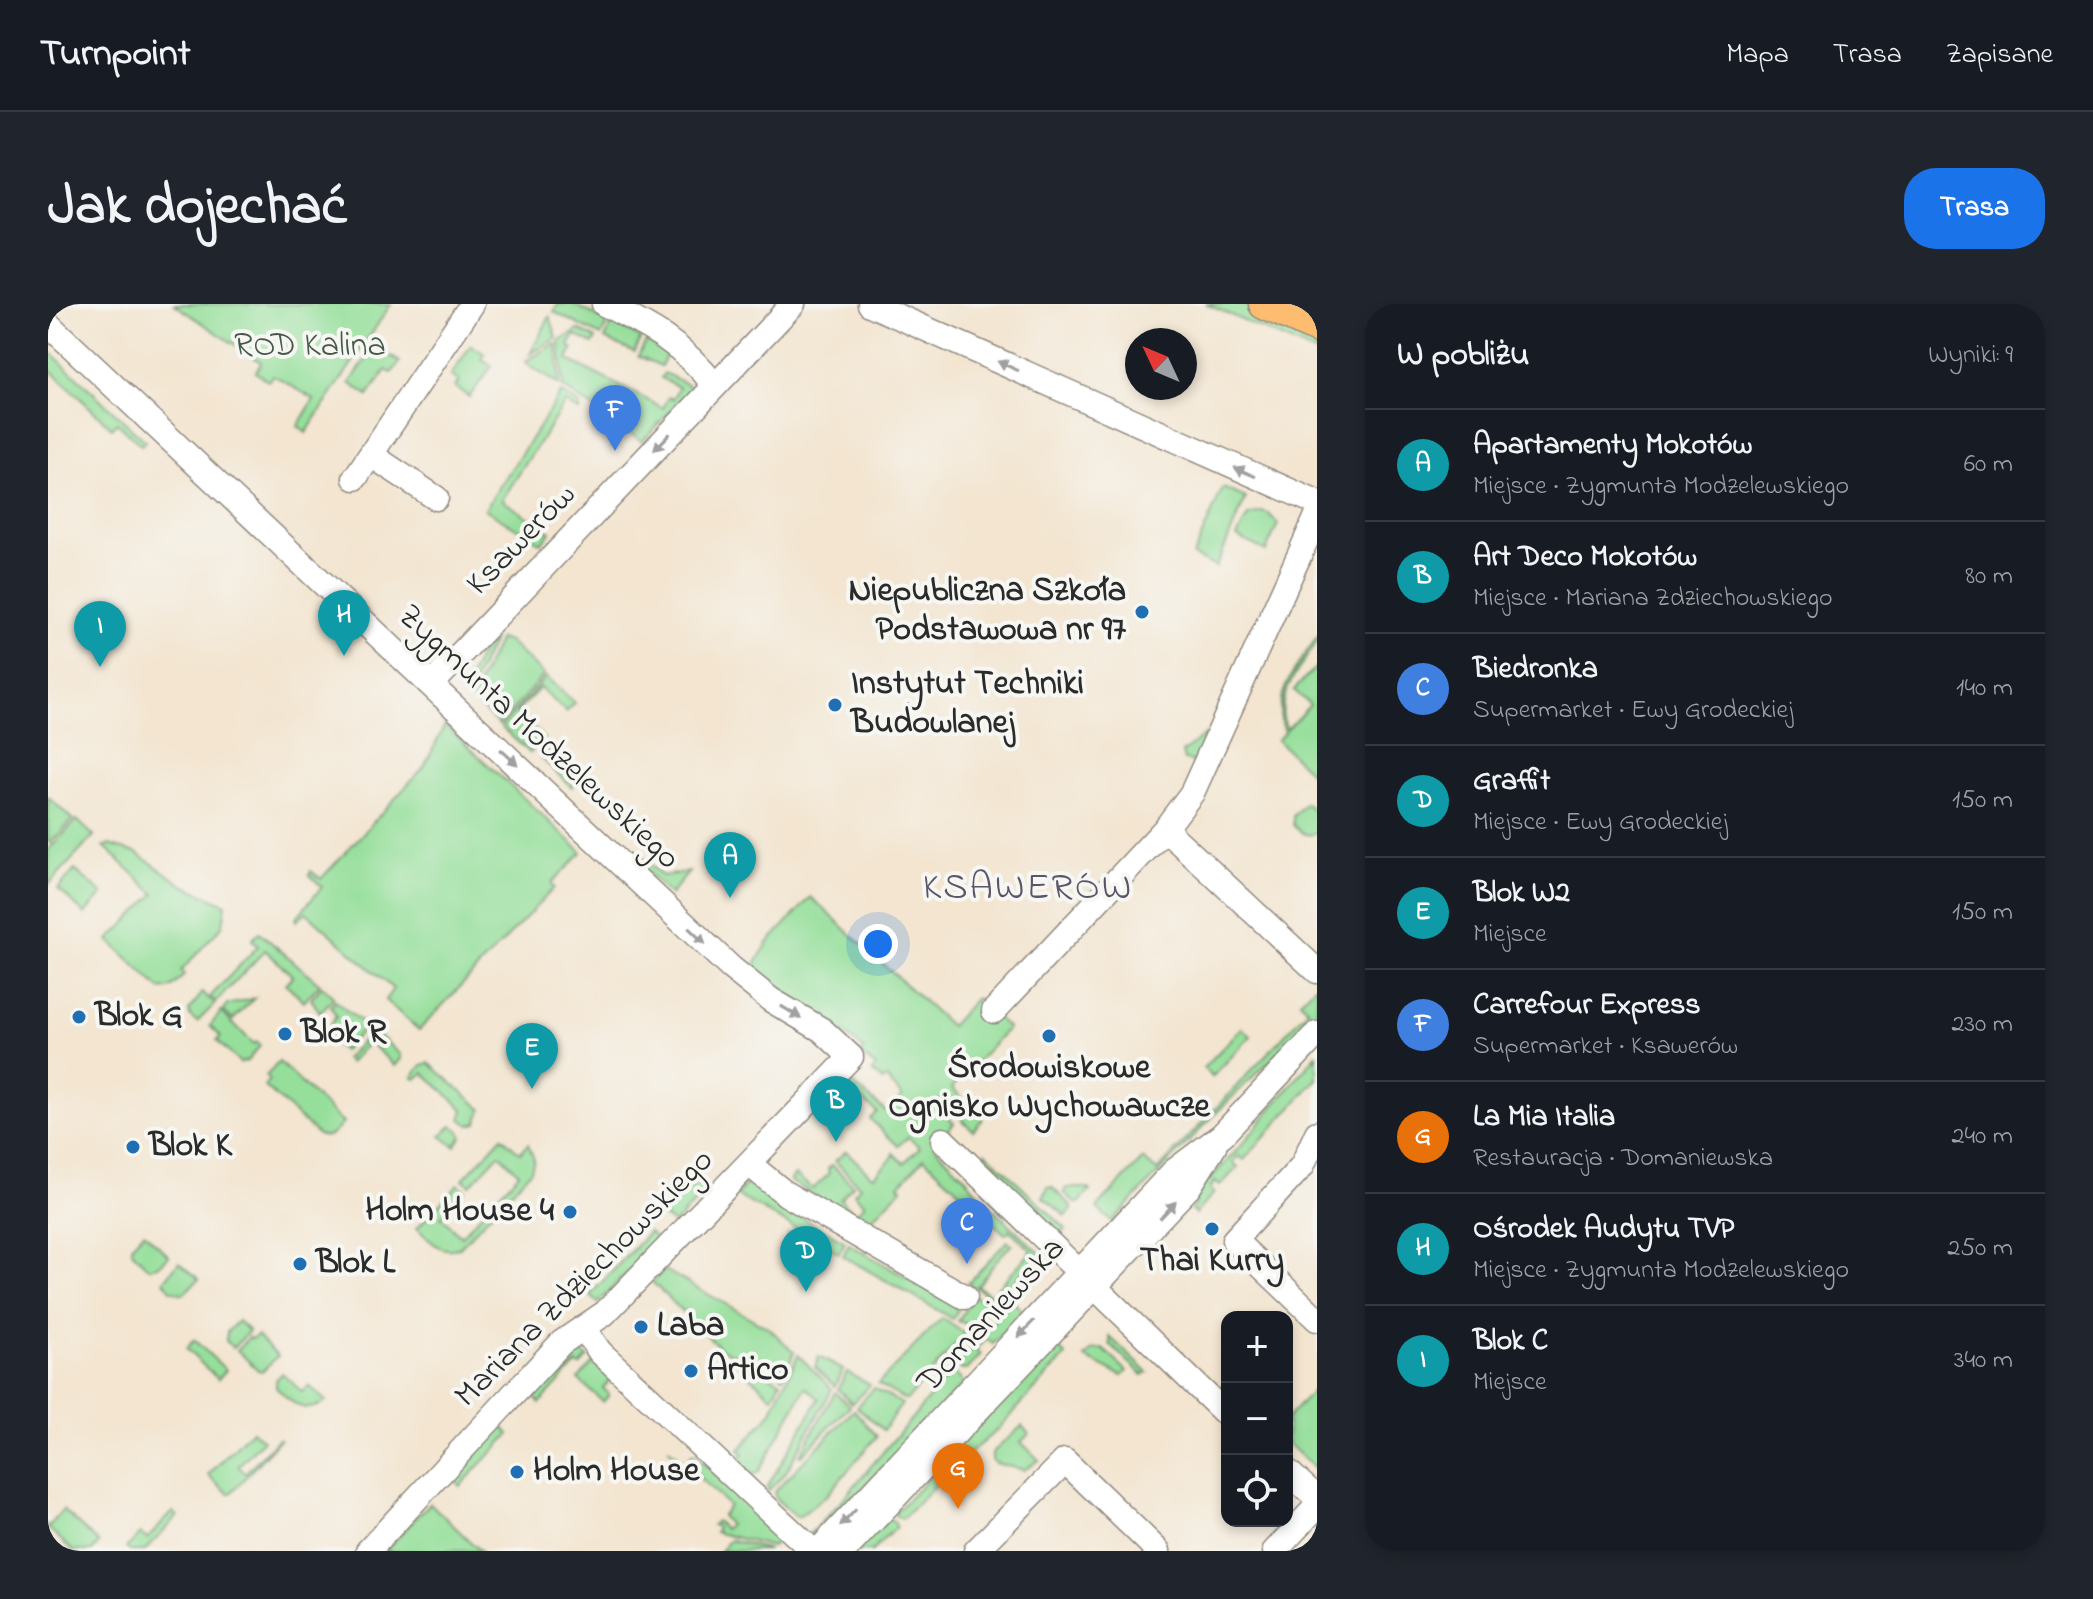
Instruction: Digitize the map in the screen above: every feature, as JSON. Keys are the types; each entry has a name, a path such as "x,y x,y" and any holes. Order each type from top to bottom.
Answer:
{"main road":[{"path":"1264,304 1317,328"}],"street":[{"path":"355,478 472,304"},
{"path":"604,304 649,326 682,349 715,386"},
{"name":"Ksawerów","path":"432,684 793,304"},
{"path":"870,304 1317,503"},
{"name":"Zygmunta Modzelewskiego","path":"48,324 731,968 771,1000 822,1030 851,1057"},
{"path":"371,455 436,498"},
{"path":"994,1011 1165,829 1192,793 1317,516"},
{"path":"1165,829 1317,971"},
{"name":"Domaniewska","path":"816,1551 1087,1280 1189,1187 1222,1135 1317,1034"},
{"name":"Mariana Zdziechowskiego","path":"368,1551 561,1343 605,1313 851,1057"},
{"path":"1317,1133 1302,1166 1234,1240 1317,1319"},
{"path":"943,1140 1221,1409"},
{"path":"749,1164 786,1194 965,1297"},
{"name":"Domaniewska","path":"844,1551 1087,1280"},
{"path":"584,1329 600,1352 816,1551"},
{"path":"976,1551 1065,1461 1158,1551"},
{"path":"1293,1476 1317,1498"},
{"path":"1275,1551 1317,1506"}],"green space":[{"name":"ROD Kalina","path":"174,304 391,304 306,433 298,426 314,399 273,375 268,381 255,372 261,362"},
{"path":"558,304 573,304 608,322 601,336 554,312"},
{"path":"1206,304 1243,304 1317,337 1317,354"},
{"path":"550,316 557,338 530,354"},
{"path":"612,323 641,338 634,352 605,339"},
{"path":"579,330 596,339 593,344 575,335 569,346 573,349 568,360 663,408 669,397 673,399 679,387 661,378 664,373 689,385 689,392 642,441 563,388 560,341"},
{"path":"646,341 667,354 661,366 638,356"},
{"path":"557,343 559,385 526,361"},
{"path":"471,345 485,354 482,360 492,366 469,397 455,387 459,381 451,376"},
{"path":"375,346 400,362 392,373 386,370 368,396 350,383"},
{"path":"48,350 145,441 141,445 117,423 112,428 48,368"},
{"path":"561,393 580,405 579,411 565,403 502,500 551,532 541,543 485,509"},
{"path":"1223,488 1246,498 1216,567 1193,556"},
{"path":"1263,512 1278,524 1266,551 1237,537 1248,516"},
{"path":"1317,637 1317,642 1290,684 1283,706 1287,729 1310,705 1294,690 1317,666 1315,777 1277,740 1285,732 1280,706 1283,694 1294,670"},
{"path":"499,639 509,642 544,675 499,725 471,699"},
{"path":"493,640 467,696 462,691 485,645"},
{"path":"546,677 575,703 566,712 540,688 517,712 544,739 530,753 501,727"},
{"path":"445,725 582,852 551,884 554,888 419,1030 385,1000 393,989 306,912 297,921 296,918 322,887 309,874 311,871 321,879 424,767"},
{"path":"1206,734 1195,762 1184,760 1182,753"},
{"path":"552,746 583,776 572,787 541,758"},
{"path":"48,797 73,820 50,843 48,841"},
{"path":"1305,803 1317,814 1317,833 1310,835 1293,825 1293,816"},
{"path":"77,820 94,836 49,884 48,850"},
{"path":"104,846 137,853 183,885 226,904 223,925 181,971 184,975 170,988 160,989 109,940 155,894"},
{"path":"637,852 662,876 689,872 670,895 637,862"},
{"path":"75,870 103,894 85,914 58,889"},
{"path":"811,897 950,1026 976,998 1008,1028 952,1088 982,1120 973,1130 941,1100 936,1105 954,1123 934,1146 982,1199 1041,1254 995,1299 968,1283 1007,1241 1012,1245 977,1286 991,1294 1032,1251 1010,1230 1005,1234 924,1158 899,1185 902,1188 866,1225 790,1181 795,1175 813,1189 829,1174 828,1169 832,1165 853,1185 840,1199 856,1213 865,1204 854,1193 860,1186 835,1161 846,1151 871,1175 875,1175 893,1157 893,1153 904,1163 920,1147 908,1137 898,1146 870,1119 877,1112 844,1085 848,1080 888,1113 902,1096 886,1078 883,1081 872,1072 876,1067 860,1054 864,1049 811,1010 777,990 752,969 768,943"},
{"path":"259,932 320,984 304,1001 286,984 293,976 265,950 216,1002 210,997 258,946 252,940"},
{"path":"1317,984 1317,1015 1221,1108 1112,1222 1097,1208 1143,1159 1157,1171 1308,1010 1300,1001"},
{"path":"322,986 334,998 320,1012 311,999"},
{"path":"202,993 215,1004 197,1022 189,1011"},
{"path":"254,998 233,1020 223,1011 227,1005"},
{"path":"335,1001 366,1026 343,1051 322,1034 336,1017 331,1006"},
{"path":"221,1012 254,1044 257,1042 260,1046 247,1061 240,1063 217,1041 221,1037 210,1026"},
{"path":"1242,1028 1251,1036 1212,1077 1203,1068"},
{"path":"373,1030 401,1055 395,1066 369,1042 349,1063 345,1059"},
{"path":"1317,1054 1317,1079 1244,1160 1239,1156 1233,1162 1238,1167 1220,1186 1215,1182 1210,1188 1214,1193 1195,1214 1191,1210 1196,1202 1192,1198 1240,1147"},
{"path":"279,1062 343,1123 332,1134 318,1135 264,1086 269,1080 266,1076"},
{"path":"429,1063 482,1109 477,1123 470,1125 461,1119 464,1110 424,1073 416,1079 413,1077 422,1065"},
{"path":"452,1125 462,1136 455,1146 441,1136"},
{"path":"502,1137 520,1153 528,1144 534,1159 531,1170 460,1247 441,1248 417,1228 458,1184 465,1190 441,1217 461,1236 519,1173 499,1154 470,1185 463,1179"},
{"path":"986,1152 1066,1229 1060,1235 984,1164 982,1157"},
{"path":"697,1181 707,1190 674,1224 663,1216"},
{"path":"753,1183 777,1203 845,1242 839,1253 736,1195 747,1184"},
{"path":"1048,1187 1052,1187 1071,1206 1072,1210 1066,1216 1043,1197"},
{"path":"1066,1188 1088,1188 1090,1191 1079,1203 1075,1203 1064,1192"},
{"path":"144,1232 169,1256 158,1266 148,1268 132,1251 132,1245"},
{"path":"649,1232 658,1241 598,1303 590,1295"},
{"path":"788,1233 826,1253 820,1264 814,1254 811,1255"},
{"path":"849,1244 959,1308 953,1319 843,1256"},
{"path":"179,1262 199,1279 183,1294 171,1290 164,1281"},
{"path":"665,1270 770,1329 794,1352 783,1377 780,1375 783,1367 766,1358 756,1364 720,1348 652,1282"},
{"path":"974,1295 989,1305 971,1326 958,1321"},
{"path":"1012,1300 1023,1312 993,1344 986,1339 976,1350 981,1355 967,1370 962,1370 957,1365"},
{"path":"942,1318 965,1334 908,1399 878,1384"},
{"path":"238,1321 249,1331 233,1348 226,1341 227,1332"},
{"path":"257,1335 278,1356 262,1371 237,1350 249,1337 252,1339"},
{"path":"1110,1337 1148,1373 1143,1375 1110,1345"},
{"path":"194,1340 226,1370 218,1379 186,1349"},
{"path":"1055,1344 1066,1356 998,1429 959,1462 902,1519 895,1515 895,1513"},
{"path":"576,1349 588,1357 580,1366 576,1364 540,1403 531,1394 567,1354"},
{"path":"1103,1349 1127,1371 1122,1376 1085,1358 1093,1350"},
{"path":"798,1355 832,1389 786,1472 768,1491 767,1487 819,1399 806,1387 758,1473 750,1475 737,1462 744,1454 739,1450 771,1413"},
{"path":"819,1357 843,1370 835,1386 815,1367"},
{"path":"733,1360 781,1381 773,1397"},
{"path":"593,1363 611,1379 603,1388 609,1395 603,1402 578,1379"},
{"path":"952,1371 964,1383 816,1536 809,1534 838,1505"},
{"path":"847,1372 870,1385 852,1403 838,1389"},
{"path":"282,1373 302,1392 309,1386 326,1401 311,1408 293,1403 276,1387 276,1379"},
{"path":"1317,1387 1317,1470 1293,1448 1293,1412"},
{"path":"874,1388 902,1404 883,1430 857,1407"},
{"path":"835,1392 850,1406 801,1456 800,1455"},
{"path":"854,1410 877,1436 828,1494 796,1517 775,1498 774,1492"},
{"path":"501,1425 510,1434 460,1486 452,1478"},
{"path":"1022,1426 1029,1434 1021,1442 1039,1460 1024,1470 995,1463 992,1453"},
{"path":"252,1430 263,1440 238,1466 245,1473 280,1439 228,1493 208,1475"},
{"path":"668,1448 684,1463 693,1454 784,1534 772,1547 715,1532 717,1527 712,1525 716,1521 725,1529 729,1525 721,1516 729,1506"},
{"path":"430,1503 480,1551 385,1551"},
{"path":"63,1510 99,1543 92,1551 73,1551 48,1528"},
{"path":"173,1512 178,1516 145,1551 126,1548 141,1534 147,1539"},
{"path":"889,1519 896,1527 872,1551 852,1551"},
{"path":"730,1540 769,1550 720,1551"}],"place":[{"name":"Carrefour Express","path":"615,451"},
{"name":"Niepubliczna Szkoła Podstawowa nr 97","path":"1142,612"},
{"name":"Ośrodek Audytu TVP","path":"344,656"},
{"name":"Blok C","path":"100,667"},
{"name":"Instytut Techniki Budowlanej","path":"835,705"},
{"name":"Apartamenty Mokotów","path":"730,898"},
{"name":"Blok G","path":"79,1017"},
{"name":"Blok R","path":"285,1034"},
{"name":"Środowiskowe Ognisko Wychowawcze","path":"1049,1036"},
{"name":"Blok W2","path":"532,1089"},
{"name":"Art Deco Mokotów","path":"836,1142"},
{"name":"Blok K","path":"133,1147"},
{"name":"Holm House 4","path":"570,1212"},
{"name":"Thai Kurry","path":"1212,1229"},
{"name":"Blok L","path":"300,1264"},
{"name":"Biedronka","path":"967,1264"},
{"name":"Graffit","path":"806,1292"},
{"name":"Laba","path":"641,1327"},
{"name":"Artico","path":"691,1371"},
{"name":"Holm House","path":"517,1472"},
{"name":"La Mia Italia","path":"958,1509"}],"district":[{"name":"KSAWERÓW","path":"1028,889"}]}
